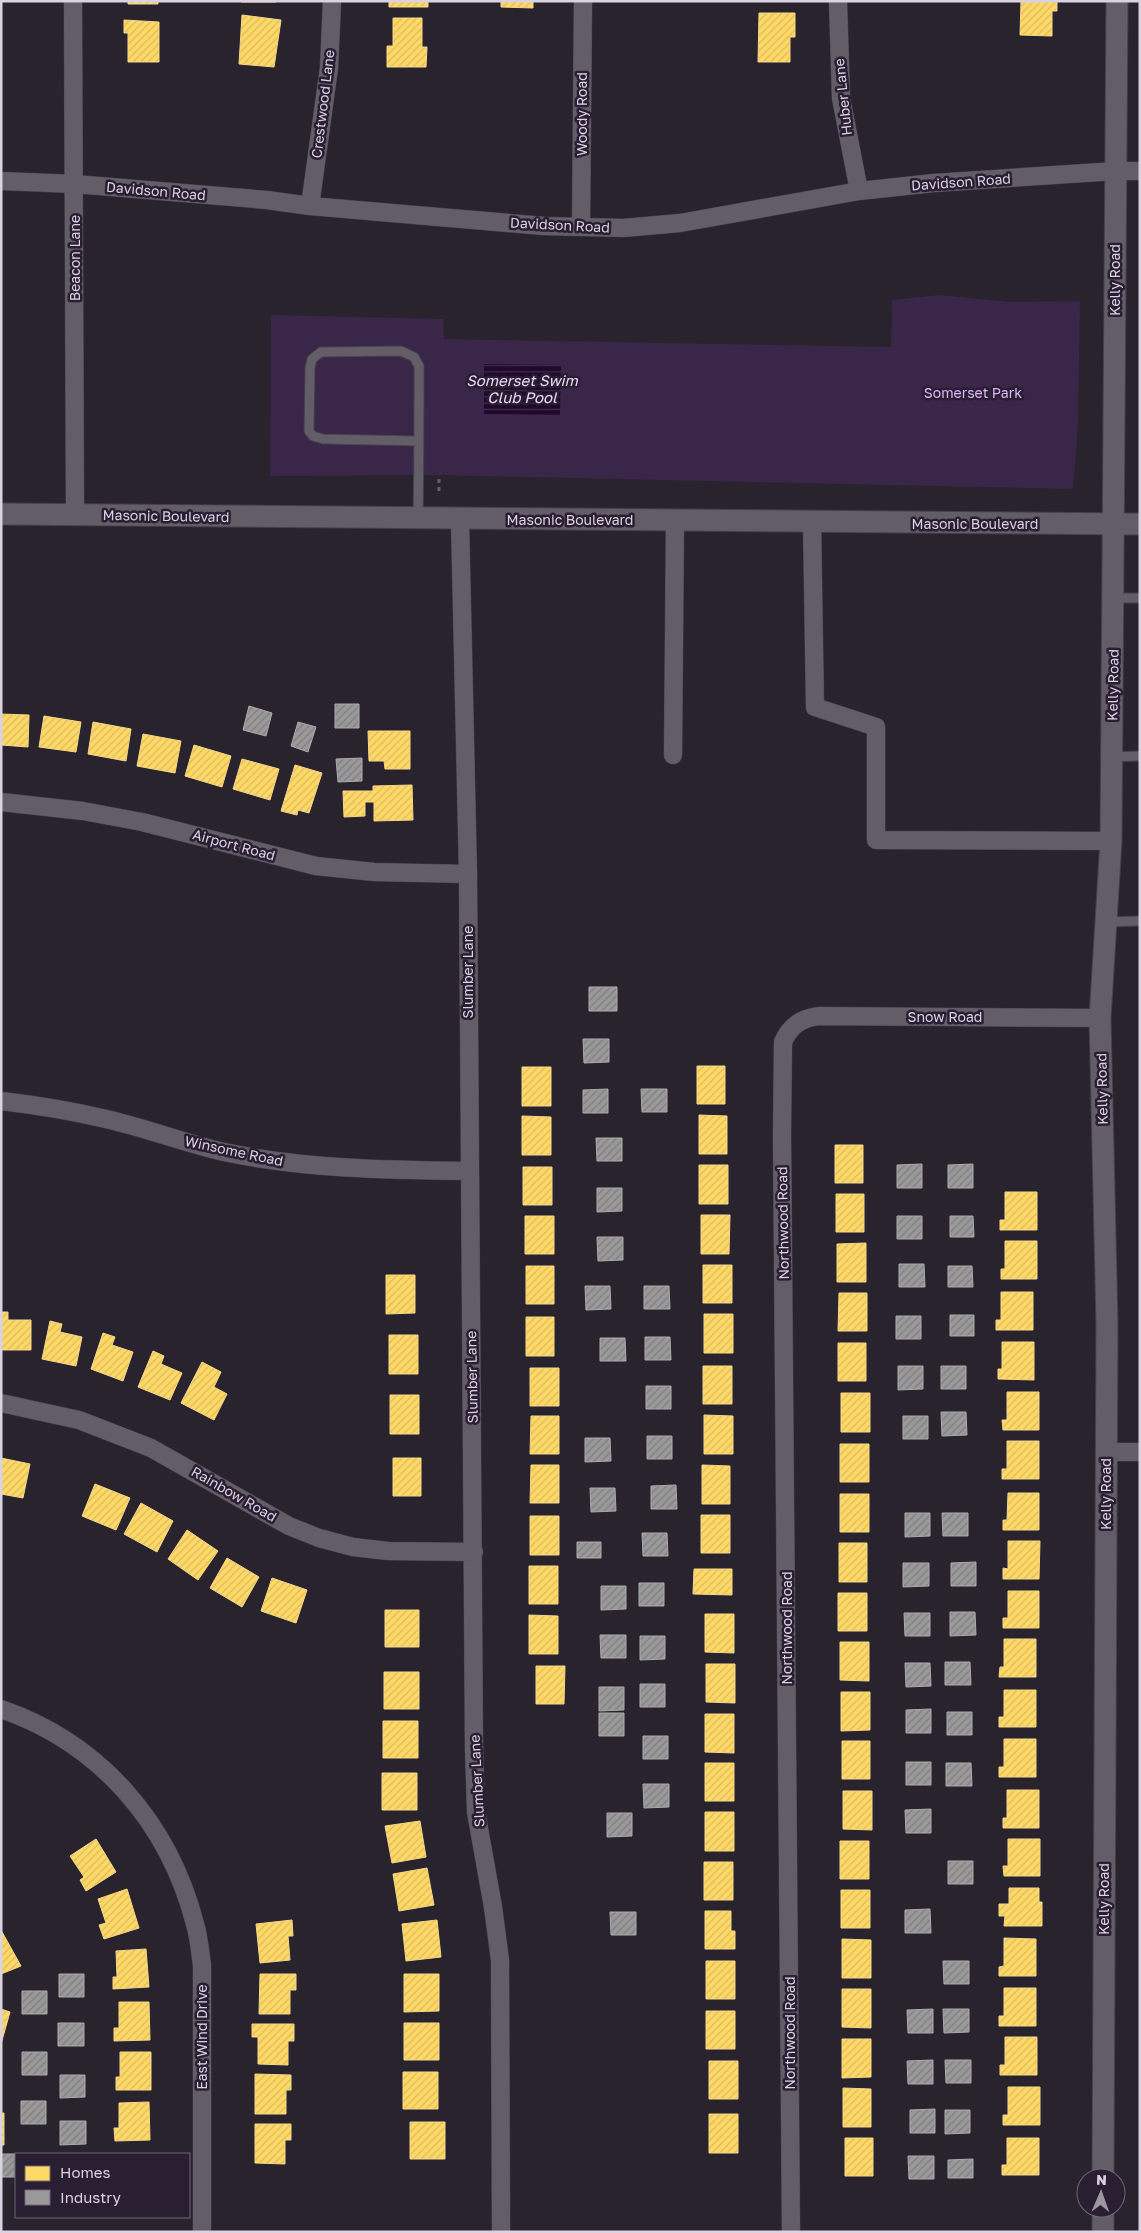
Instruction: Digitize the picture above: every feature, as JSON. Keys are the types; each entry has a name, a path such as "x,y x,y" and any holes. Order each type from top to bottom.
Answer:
{"street":[{"name":"Beacon Lane","path":"73,1 75,514"},
{"name":"Crestwood Lane","path":"310,206 329,68 332,1"},
{"name":"Woody Road","path":"581,226 583,1"},
{"name":"Huber Lane","path":"838,1 841,98 859,191"},
{"name":"Kelly Road","path":"1103,2168 1107,1324 1100,1018 1111,841 1117,1"},
{"name":"Davidson Road","path":"1,181 74,184 544,226 623,228 680,223 859,191 934,183 1140,171"},
{"name":"Masonic Boulevard","path":"1,514 460,520 1140,524"},
{"name":"Slumber Lane","path":"460,520 468,874 476,1812 493,1906 500,1960 501,2232"},
{"path":"673,755 676,521"},
{"path":"812,522 815,707 876,727 876,840 1111,841"},
{"name":"Airport Road","path":"1,802 83,811 142,822 316,866 374,872 468,874"},
{"name":"Snow Road","path":"792,1027 808,1017 819,1016 1100,1018"},
{"name":"Northwood Road","path":"791,2232 782,1054 783,1042 792,1027"},
{"name":"Winsome Road","path":"1,1101 29,1104 107,1119 222,1152 276,1162 330,1168 470,1171"},
{"name":"Rainbow Road","path":"1,1403 79,1420 151,1448 289,1526 319,1538 353,1547 388,1551 474,1552"},
{"path":"1106,1452 1140,1452"},
{"name":"East Wind Drive","path":"1,1709 19,1715 52,1732 86,1754 116,1779 167,1848 185,1891 196,1926 202,1965 202,2232"},
{"path":"1103,2218 1103,2232"}],"lane":[{"path":"418,519 420,366 414,357 401,351 321,352 312,359 310,368 309,431 314,436 323,439 419,441"},
{"path":"1114,598 1140,598"},
{"path":"1112,757 1140,756"},
{"path":"1106,922 1140,921"}],"path":[{"path":"439,479 439,493"}],"green space":[{"name":"Somerset Park","path":"940,295 1010,302 1080,301 1078,426 1073,489 435,475 270,476 271,315 443,319 444,339 891,347 892,300"}],"water":[{"name":"Somerset Swim Club Pool","path":"484,364 561,365 560,415 484,414"}],"building: Homes":[{"path":"128,1 158,1 158,4 128,4"},
{"path":"276,1 276,2 241,2"},
{"path":"389,1 428,1 428,7 389,7"},
{"path":"501,1 533,1 533,8 501,7"},
{"path":"1021,1 1057,1 1057,11 1052,11 1052,36 1020,35"},
{"path":"759,13 795,13 795,37 790,37 790,62 758,62"},
{"path":"242,15 281,20 274,67 239,64"},
{"path":"393,18 422,18 422,47 427,47 426,67 387,67 387,46 393,46"},
{"path":"124,20 159,22 159,62 128,62 128,33 124,33"},
{"path":"1,714 29,715 28,747 1,745"},
{"path":"44,716 81,722 76,752 39,747"},
{"path":"93,722 131,729 126,761 88,754"},
{"path":"368,731 410,731 410,769 385,769 384,761 369,761"},
{"path":"143,734 181,741 175,773 137,766"},
{"path":"194,745 231,756 222,787 185,776"},
{"path":"242,759 279,769 270,800 233,789"},
{"path":"295,765 322,773 309,813 298,810 297,815 281,811"},
{"path":"412,785 413,820 374,821 374,802 365,802 365,816 344,817 343,791 373,791 373,786"},
{"path":"697,1066 725,1066 725,1104 697,1104"},
{"path":"522,1067 551,1067 551,1106 522,1106"},
{"path":"699,1115 727,1116 727,1154 699,1154"},
{"path":"522,1116 551,1117 551,1155 522,1155"},
{"path":"835,1145 863,1145 863,1183 835,1183"},
{"path":"699,1165 728,1165 728,1204 699,1204"},
{"path":"523,1167 552,1167 552,1205 523,1205"},
{"path":"1005,1192 1037,1192 1037,1230 1000,1230 1000,1220 1005,1220"},
{"path":"836,1194 864,1194 864,1232 836,1232"},
{"path":"701,1215 730,1215 729,1254 701,1254"},
{"path":"525,1216 554,1216 554,1254 525,1254"},
{"path":"1005,1241 1037,1241 1037,1279 1001,1279 1001,1269 1005,1269"},
{"path":"866,1243 866,1282 837,1282 837,1244"},
{"path":"703,1265 732,1265 732,1303 703,1303"},
{"path":"526,1266 554,1266 554,1304 526,1304"},
{"path":"386,1275 415,1275 415,1313 386,1314"},
{"path":"1001,1292 1033,1292 1033,1330 996,1330 996,1320 1001,1320"},
{"path":"839,1293 867,1293 867,1331 838,1331"},
{"path":"1,1312 8,1312 8,1320 31,1320 31,1350 1,1350"},
{"path":"704,1314 733,1314 733,1353 704,1353"},
{"path":"526,1317 554,1317 554,1356 526,1356"},
{"path":"50,1321 62,1324 60,1332 82,1337 76,1366 42,1359"},
{"path":"103,1333 115,1337 112,1345 133,1352 123,1381 91,1369"},
{"path":"389,1335 418,1335 418,1374 389,1374"},
{"path":"1002,1342 1034,1342 1034,1380 998,1379 998,1369 1002,1369"},
{"path":"838,1343 866,1343 866,1381 838,1381"},
{"path":"153,1351 164,1356 161,1364 182,1373 170,1400 138,1387"},
{"path":"202,1362 221,1372 214,1387 227,1394 214,1420 181,1403"},
{"path":"703,1366 732,1366 732,1404 703,1404"},
{"path":"530,1368 559,1368 559,1406 530,1406"},
{"path":"1007,1392 1039,1392 1039,1430 1003,1430 1002,1420 1007,1420"},
{"path":"841,1393 870,1393 870,1432 841,1432"},
{"path":"390,1395 419,1395 419,1434 390,1434"},
{"path":"704,1415 733,1416 733,1454 704,1454"},
{"path":"531,1416 559,1416 559,1454 530,1454"},
{"path":"1007,1441 1039,1441 1039,1479 1002,1479 1002,1469 1007,1469"},
{"path":"840,1444 869,1444 869,1482 840,1482"},
{"path":"1,1458 30,1464 23,1498 1,1494"},
{"path":"393,1458 421,1458 421,1496 393,1496"},
{"path":"531,1465 559,1465 559,1503 530,1503"},
{"path":"702,1465 730,1466 730,1504 702,1504"},
{"path":"95,1484 130,1498 116,1530 82,1516"},
{"path":"1008,1493 1039,1493 1039,1530 1003,1530 1003,1520 1007,1520"},
{"path":"840,1494 869,1494 869,1532 840,1532"},
{"path":"141,1503 173,1521 157,1552 124,1534"},
{"path":"701,1515 730,1515 730,1553 701,1553"},
{"path":"530,1516 559,1516 559,1555 530,1555"},
{"path":"187,1530 218,1551 198,1580 168,1559"},
{"path":"1008,1541 1040,1541 1039,1579 1003,1579 1003,1568 1008,1569"},
{"path":"839,1543 867,1543 867,1582 839,1582"},
{"path":"227,1558 259,1577 242,1607 210,1588"},
{"path":"529,1566 558,1566 558,1604 529,1604"},
{"path":"694,1569 732,1569 732,1595 693,1594"},
{"path":"272,1578 307,1590 296,1623 261,1611"},
{"path":"1008,1591 1039,1591 1039,1628 1003,1628 1003,1618 1008,1618"},
{"path":"838,1593 867,1593 867,1631 838,1631"},
{"path":"385,1610 419,1610 419,1647 385,1647"},
{"path":"705,1614 734,1614 734,1653 705,1652"},
{"path":"529,1615 558,1616 558,1654 529,1654"},
{"path":"1004,1639 1036,1639 1036,1677 999,1677 1000,1667 1004,1667"},
{"path":"840,1642 869,1642 869,1681 840,1680"},
{"path":"706,1664 735,1664 735,1703 706,1702"},
{"path":"536,1666 565,1666 564,1704 536,1704"},
{"path":"384,1672 419,1672 419,1709 384,1709"},
{"path":"1004,1690 1036,1690 1036,1727 999,1727 999,1717 1004,1717"},
{"path":"841,1692 870,1692 870,1730 841,1731"},
{"path":"705,1714 734,1714 734,1753 705,1752"},
{"path":"383,1721 418,1721 418,1758 383,1758"},
{"path":"1004,1739 1036,1739 1036,1777 999,1777 999,1767 1004,1767"},
{"path":"842,1741 870,1741 870,1779 842,1779"},
{"path":"705,1763 734,1763 734,1801 705,1801"},
{"path":"382,1773 417,1773 417,1810 382,1810"},
{"path":"1007,1790 1039,1790 1039,1828 1003,1828 1003,1818 1007,1818"},
{"path":"843,1791 872,1791 872,1830 843,1829"},
{"path":"705,1812 734,1812 734,1851 705,1851"},
{"path":"420,1821 426,1857 392,1863 385,1826"},
{"path":"96,1839 116,1872 86,1891 80,1880 84,1877 70,1856"},
{"path":"1008,1839 1040,1839 1040,1876 1004,1876 1003,1866 1008,1866"},
{"path":"840,1841 869,1841 869,1879 840,1879"},
{"path":"704,1862 733,1862 733,1900 704,1900"},
{"path":"427,1868 434,1905 399,1911 393,1874"},
{"path":"1009,1888 1039,1888 1039,1902 1042,1902 1042,1926 1004,1926 1005,1916 999,1916 999,1904 1009,1904"},
{"path":"127,1889 139,1928 104,1939 99,1925 106,1923 98,1899"},
{"path":"841,1890 870,1890 870,1928 841,1928"},
{"path":"705,1911 731,1911 731,1931 735,1931 735,1949 705,1949"},
{"path":"292,1920 293,1936 288,1936 290,1960 260,1963 256,1924"},
{"path":"437,1920 441,1957 406,1961 402,1924"},
{"path":"1,1930 21,1966 1,1974"},
{"path":"1004,1938 1036,1939 1036,1976 999,1976 999,1967 1004,1966"},
{"path":"842,1939 871,1940 871,1978 842,1978"},
{"path":"146,1949 149,1987 113,1989 113,1977 117,1977 116,1951"},
{"path":"706,1961 735,1961 735,1999 706,1999"},
{"path":"260,1974 296,1974 296,1990 290,1990 290,2014 259,2014"},
{"path":"404,1974 439,1974 439,2011 404,2012"},
{"path":"1004,1988 1036,1988 1036,2026 999,2026 999,2016 1004,2016"},
{"path":"842,1989 871,1989 871,2028 842,2027"},
{"path":"119,2002 149,2002 150,2040 114,2041 114,2028 119,2028"},
{"path":"1,2009 10,2012 1,2044"},
{"path":"706,2011 735,2011 735,2049 706,2049"},
{"path":"404,2023 439,2023 439,2060 404,2060"},
{"path":"252,2024 294,2024 294,2041 288,2041 288,2065 258,2064 258,2037 252,2037"},
{"path":"1005,2037 1037,2037 1037,2075 1000,2075 1000,2065 1005,2065"},
{"path":"842,2039 871,2039 871,2077 842,2078"},
{"path":"120,2052 151,2052 151,2090 116,2090 116,2077 120,2077"},
{"path":"709,2061 738,2061 738,2099 709,2099"},
{"path":"403,2072 438,2072 438,2109 403,2109"},
{"path":"255,2074 291,2075 291,2090 286,2090 286,2114 255,2114"},
{"path":"1008,2087 1040,2087 1040,2125 1003,2125 1003,2115 1008,2115"},
{"path":"843,2088 871,2089 871,2127 843,2127"},
{"path":"149,2102 150,2140 115,2141 114,2128 119,2128 119,2103"},
{"path":"1,2113 4,2113 4,2145 1,2145"},
{"path":"709,2114 738,2114 738,2153 709,2153"},
{"path":"410,2122 445,2122 445,2159 410,2159"},
{"path":"255,2124 291,2124 291,2140 285,2140 285,2164 255,2163"},
{"path":"845,2138 873,2138 873,2176 845,2176"},
{"path":"1007,2138 1039,2138 1039,2175 1002,2175 1002,2165 1007,2165"}],"building: Industry":[{"path":"335,704 359,704 359,728 335,728"},
{"path":"249,706 272,713 266,736 243,730"},
{"path":"298,722 316,727 308,752 291,746"},
{"path":"362,758 362,781 338,782 336,759"},
{"path":"589,987 617,987 617,1011 589,1011"},
{"path":"583,1039 609,1039 609,1062 584,1063"},
{"path":"608,1089 608,1113 583,1113 583,1090"},
{"path":"641,1089 667,1089 667,1112 642,1112"},
{"path":"596,1138 622,1138 622,1161 597,1161"},
{"path":"922,1164 922,1188 897,1188 897,1165"},
{"path":"973,1164 973,1188 948,1188 948,1165"},
{"path":"597,1188 622,1188 622,1211 597,1212"},
{"path":"897,1216 922,1216 922,1239 897,1239"},
{"path":"950,1216 973,1216 974,1237 950,1237"},
{"path":"597,1237 623,1237 623,1260 598,1261"},
{"path":"899,1264 924,1264 925,1287 899,1287"},
{"path":"948,1266 972,1266 973,1287 948,1287"},
{"path":"585,1286 610,1286 611,1309 586,1310"},
{"path":"644,1286 669,1286 670,1309 644,1309"},
{"path":"950,1315 974,1315 974,1336 950,1336"},
{"path":"896,1316 921,1316 921,1339 896,1339"},
{"path":"645,1337 670,1337 671,1360 645,1360"},
{"path":"600,1338 625,1338 626,1361 600,1361"},
{"path":"898,1366 923,1366 923,1389 898,1390"},
{"path":"941,1366 966,1366 966,1389 941,1389"},
{"path":"646,1386 671,1386 671,1409 646,1409"},
{"path":"941,1412 966,1412 967,1435 942,1436"},
{"path":"903,1416 928,1416 928,1439 903,1439"},
{"path":"647,1436 672,1436 672,1459 647,1459"},
{"path":"585,1438 610,1438 611,1461 585,1462"},
{"path":"676,1485 677,1509 651,1509 651,1486"},
{"path":"590,1488 615,1488 616,1511 591,1512"},
{"path":"905,1513 930,1513 930,1536 905,1537"},
{"path":"942,1513 968,1513 968,1536 943,1536"},
{"path":"642,1533 667,1533 668,1556 643,1556"},
{"path":"577,1542 601,1542 601,1558 577,1558"},
{"path":"976,1562 976,1586 951,1586 951,1563"},
{"path":"903,1563 929,1563 929,1586 903,1587"},
{"path":"639,1583 664,1583 664,1606 639,1606"},
{"path":"601,1586 626,1586 626,1609 601,1610"},
{"path":"950,1612 975,1612 976,1635 950,1636"},
{"path":"904,1613 930,1613 930,1636 905,1636"},
{"path":"600,1635 626,1635 626,1658 601,1658"},
{"path":"640,1636 665,1636 665,1659 640,1660"},
{"path":"945,1662 970,1662 971,1685 945,1685"},
{"path":"905,1663 930,1663 931,1686 906,1687"},
{"path":"640,1684 665,1684 665,1707 640,1707"},
{"path":"599,1687 624,1687 624,1710 599,1711"},
{"path":"931,1709 931,1733 906,1733 906,1710"},
{"path":"947,1712 972,1712 972,1735 947,1735"},
{"path":"599,1713 624,1713 624,1736 599,1736"},
{"path":"643,1736 668,1736 668,1759 643,1759"},
{"path":"906,1762 931,1762 931,1785 906,1785"},
{"path":"946,1763 971,1763 972,1786 946,1786"},
{"path":"643,1784 669,1784 669,1807 644,1808"},
{"path":"931,1809 931,1833 906,1833 905,1810"},
{"path":"607,1813 632,1813 632,1836 607,1837"},
{"path":"948,1861 973,1861 973,1884 948,1884"},
{"path":"930,1909 931,1933 905,1933 905,1910"},
{"path":"610,1912 636,1912 636,1935 611,1935"},
{"path":"943,1961 969,1961 969,1984 944,1984"},
{"path":"59,1974 84,1974 84,1997 59,1997"},
{"path":"22,1991 47,1991 47,2014 22,2014"},
{"path":"933,2009 933,2033 908,2033 907,2010"},
{"path":"943,2009 969,2009 969,2032 944,2033"},
{"path":"58,2023 84,2023 84,2046 58,2046"},
{"path":"22,2052 47,2052 47,2075 22,2075"},
{"path":"933,2060 933,2084 908,2084 907,2061"},
{"path":"945,2060 971,2060 971,2083 946,2083"},
{"path":"60,2075 85,2075 85,2097 60,2098"},
{"path":"21,2101 46,2101 46,2124 21,2124"},
{"path":"935,2109 935,2133 910,2133 910,2110"},
{"path":"945,2110 970,2110 970,2133 945,2134"},
{"path":"60,2121 86,2121 86,2144 60,2145"},
{"path":"1,2154 15,2154 15,2177 1,2177"},
{"path":"908,2156 934,2156 934,2179 909,2179"},
{"path":"973,2159 973,2178 948,2178 948,2160"}]}
